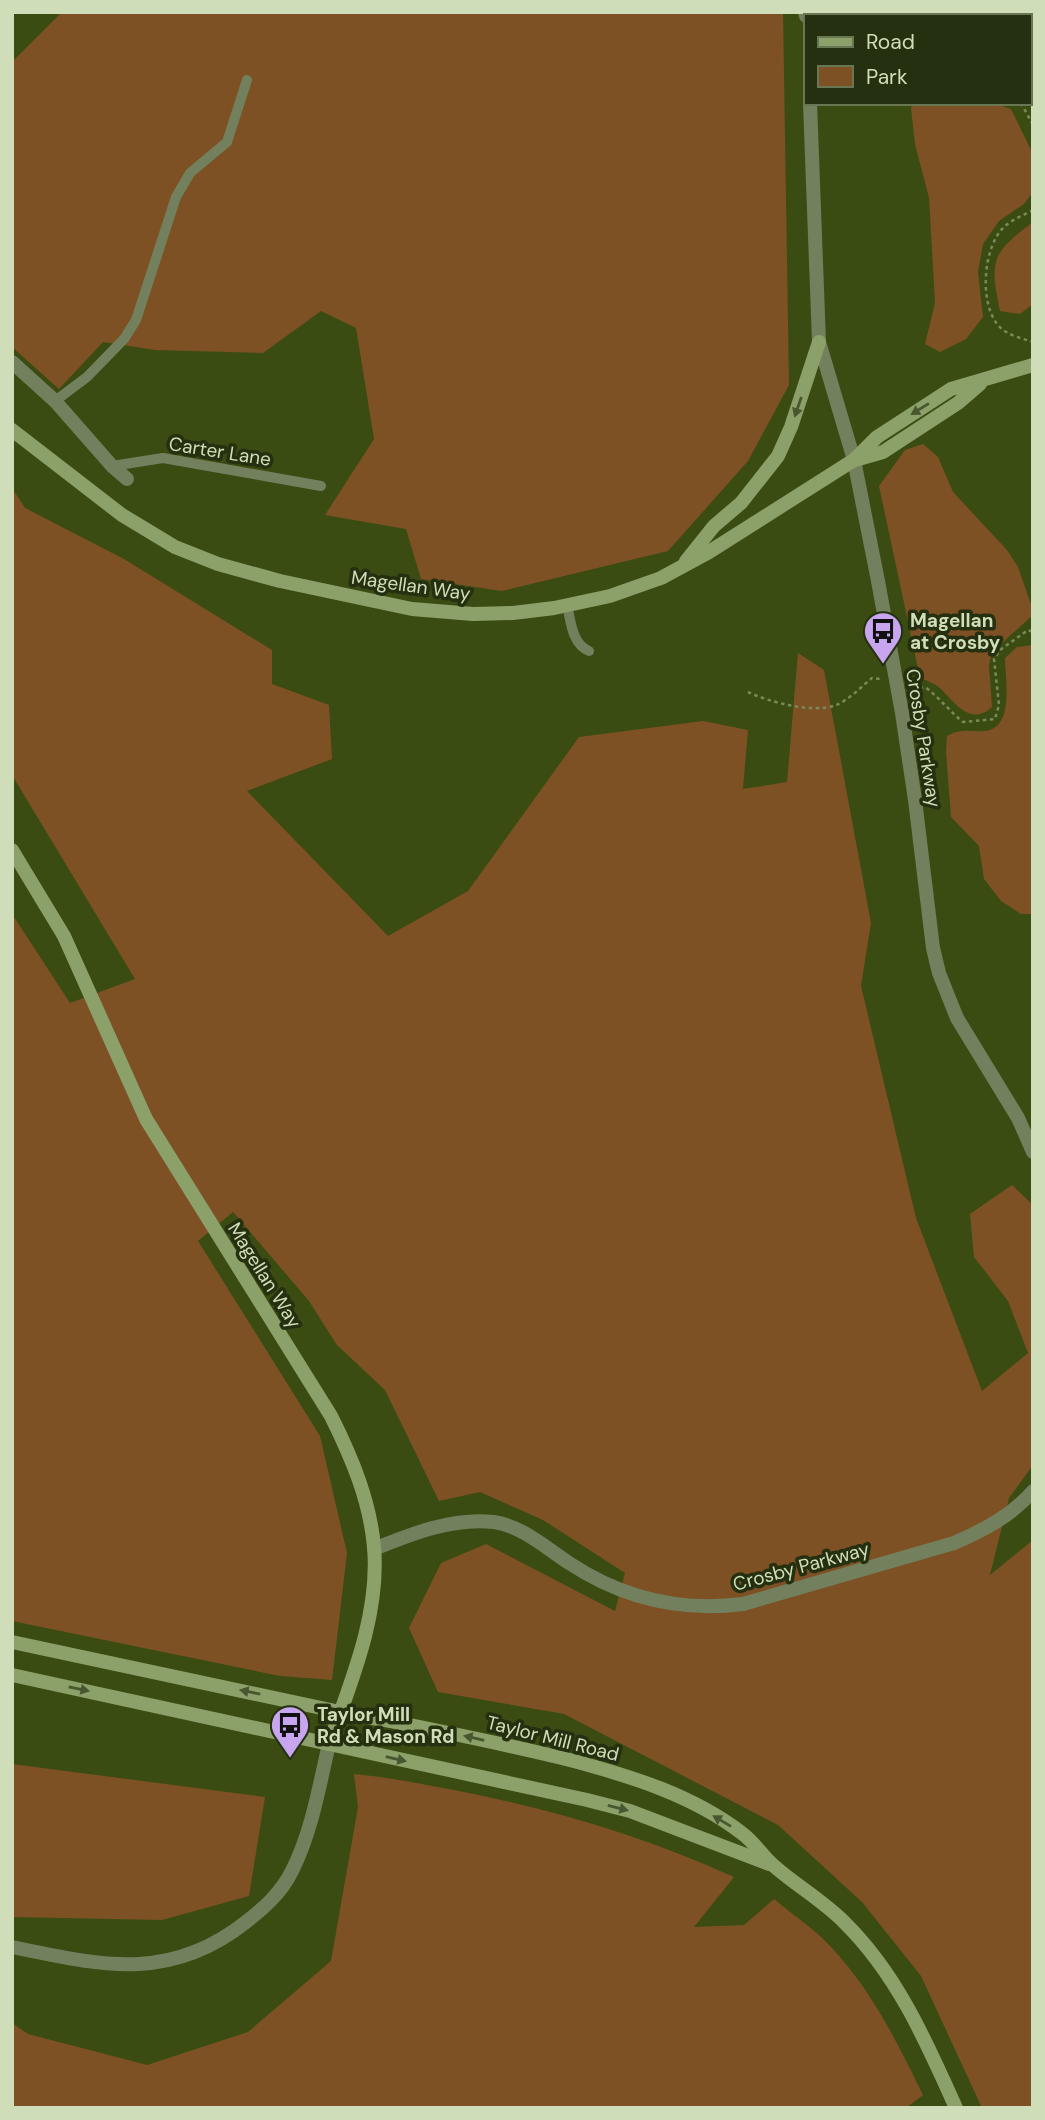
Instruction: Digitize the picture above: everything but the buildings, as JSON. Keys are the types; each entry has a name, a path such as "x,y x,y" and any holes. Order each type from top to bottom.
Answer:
{"street":[{"name":"Crosby Parkway","path":"810,105 819,342 854,460 902,713 936,961 957,1018 1018,1118 1033,1152"},
{"path":"681,568 714,526 741,503 778,456 819,342"},
{"path":"12,362 55,401 112,466 128,479"},
{"name":"Magellan Way","path":"12,430 81,485 149,533 176,547 237,570 348,596 436,612 487,614 567,605 631,589 681,568 854,460 883,452 958,403 982,382 1033,365"},
{"name":"Magellan Way","path":"12,850 17,869 64,936 146,1119 331,1416 360,1483 369,1514 374,1549 374,1579 361,1653 329,1744"},
{"name":"Crosby Parkway","path":"374,1549 442,1526 473,1521 496,1523 532,1537 610,1587 637,1597 714,1608 743,1604 954,1543 985,1530 1003,1518 1033,1490"},
{"name":"Taylor Mill Road","path":"12,1642 341,1713 464,1735 616,1772 694,1804 744,1835 773,1866 845,1923 882,1966 904,1999 956,2108"},
{"name":"Taylor Mill Road","path":"12,1675 630,1811 773,1866"},
{"path":"12,1947 76,1960 131,1966 182,1958 233,1933 268,1905 291,1874 310,1830 329,1744"}],"lane":[{"path":"55,401 86,377 124,339 136,320 176,197 190,173 227,142 247,80"},
{"name":"Carter Lane","path":"112,466 163,458 321,486"},
{"path":"567,605 573,634 582,648 589,651"}],"path":[{"path":"1022,105 1033,125"},
{"path":"1033,210 1003,227 989,252 984,276 992,314 998,325 1010,334 1033,342"}],"green space":[{"path":"62,12 783,12 789,385 748,461 668,551 502,591 421,579 406,529 325,515 374,439 356,328 321,311 263,353 155,350 103,342 59,389 12,347 12,62"},
{"path":"912,105 999,105 1011,109 1033,154 1033,192 1024,204 999,221 983,244 978,272 983,317 966,339 940,352 925,344 935,303 929,198 915,144"},
{"path":"1033,222 1033,304 1020,314 1000,311 995,280 997,259 1009,242"},
{"path":"923,444 938,457 953,492 1007,550 1018,567 1033,610 1033,615 992,652 989,665 992,707 975,715 961,709 936,685 920,678 879,486 905,450"},
{"path":"12,488 25,508 124,559 272,650 272,684 329,705 332,759 247,791 388,936 468,891 579,737 703,721 748,730 743,789 787,782 798,653 824,670 871,923 861,986 916,1218 982,1391 1028,1353 1008,1301 974,1257 970,1214 1012,1185 1033,1205 1033,1465 1009,1498 990,1575 1033,1540 1033,2108 982,2108 921,1976 862,1902 778,1825 564,1714 438,1692 409,1628 441,1563 486,1544 615,1611 625,1573 543,1520 480,1492 439,1501 385,1390 337,1345 309,1301 233,1212 198,1241 320,1436 347,1553 332,1680 280,1676 12,1621 12,914 70,1003 135,979 12,775"},
{"path":"1033,645 1033,914 1021,914 1001,901 984,879 979,846 951,817 946,752 947,736 961,731 985,731 994,728 1001,721 1005,712 1007,689 1005,658 1017,647"},
{"path":"12,1764 265,1797 249,1896 162,1920 12,1917"},
{"path":"354,1774 454,1790 562,1815 632,1836 734,1877 694,1927 744,1925 774,1899 826,1941 846,1964 872,1999 923,2095 906,2108 12,2108 12,2023 28,2034 147,2065 248,2032 331,1961 358,1807"}],"place":[{"name":"Magellan at Crosby","path":"883,665"},
{"name":"Taylor Mill Rd & Mason Rd","path":"290,1759"}]}
